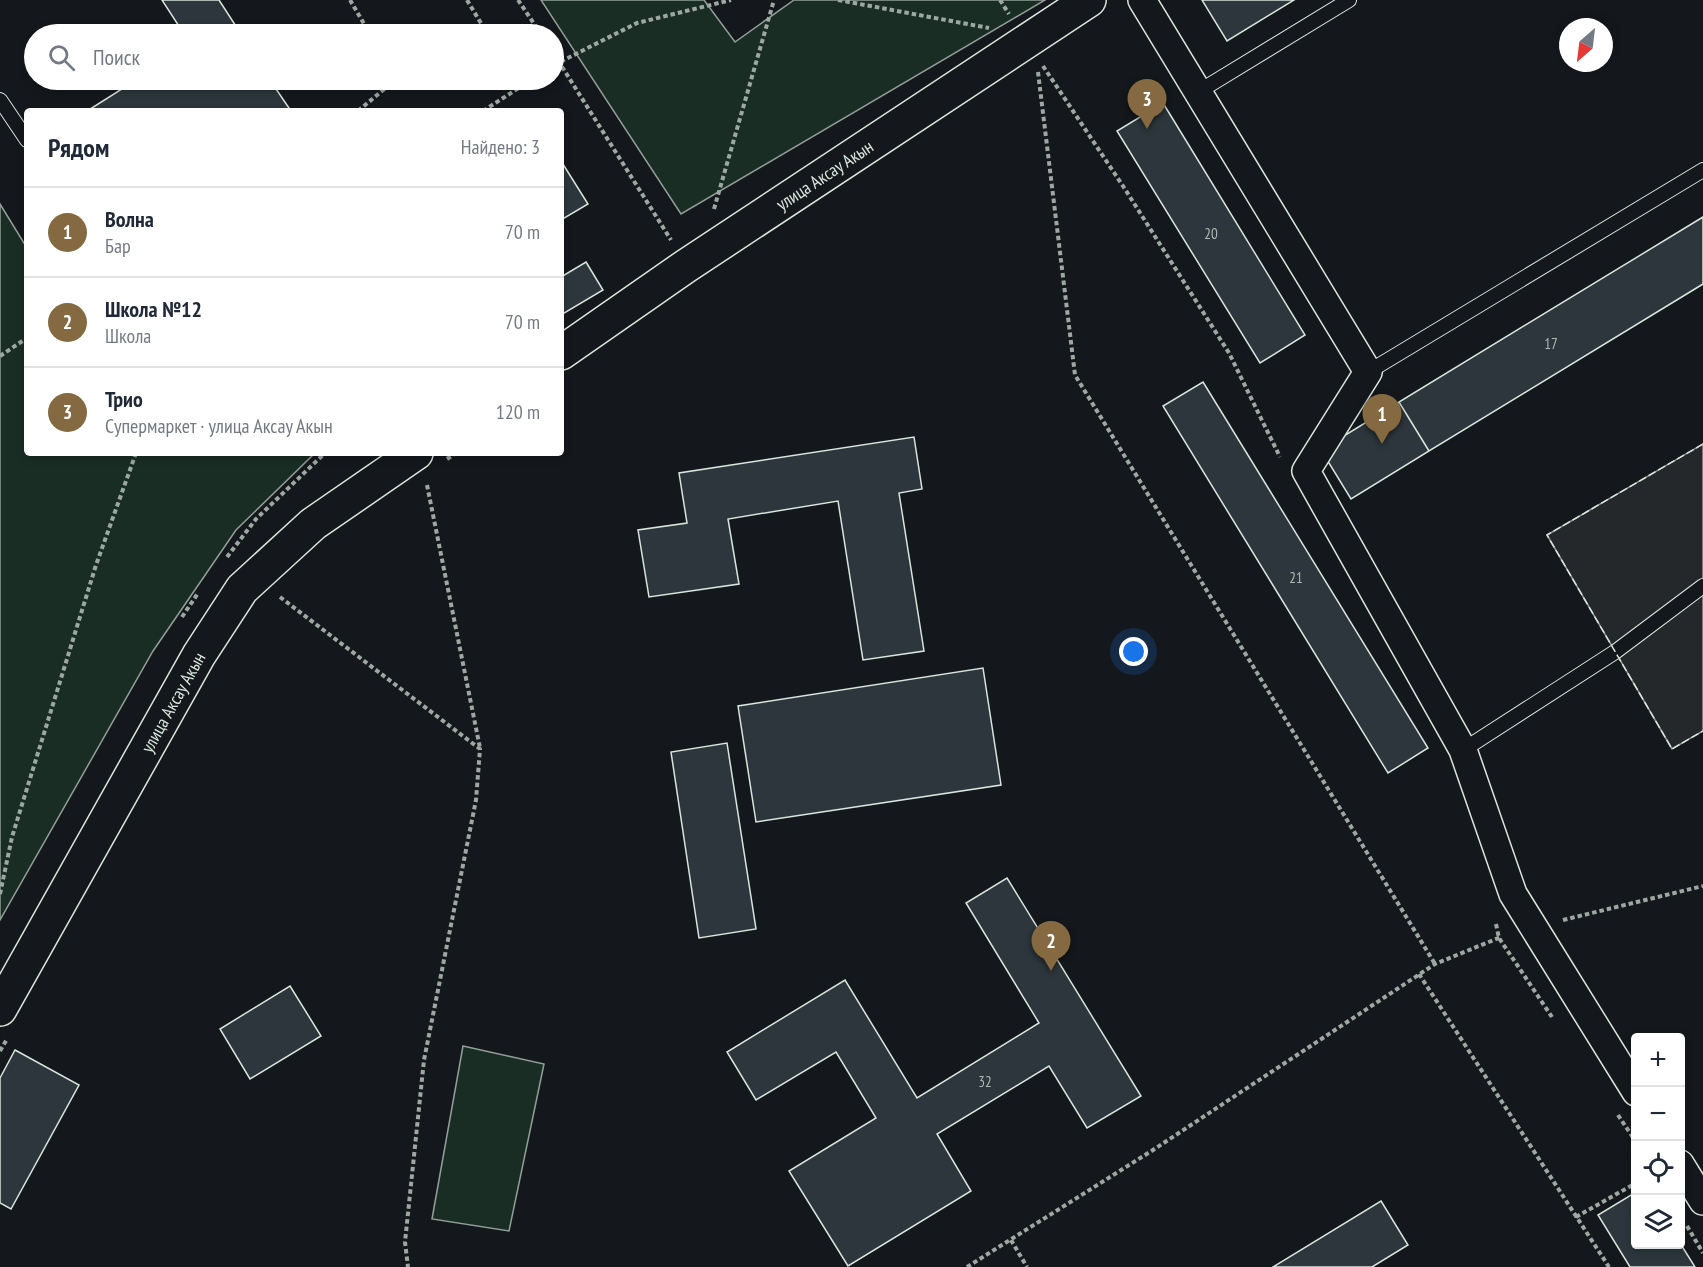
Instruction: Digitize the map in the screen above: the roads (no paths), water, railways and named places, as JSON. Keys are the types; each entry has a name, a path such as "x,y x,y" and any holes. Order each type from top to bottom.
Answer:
{"street":[{"name":"улица Аксау Акын","path":"564,351 686,266 1032,49 1089,0"},
{"path":"1142,0 1368,372 1306,471 1463,750 1513,894 1632,1087"},
{"name":"улица Аксау Акын","path":"6,1020 200,655 242,589 313,524 427,464"},
{"path":"1685,1171 1701,1194"}],"lane":[{"path":"1198,92 1349,0"},
{"path":"0,100 24,136"},
{"path":"1368,372 1703,170"},
{"path":"1463,750 1615,652 1703,586"}],"place":[{"name":"Трио","path":"1147,129"},
{"name":"Волна","path":"1382,444"},
{"name":"Школа №12","path":"1051,971"}]}
